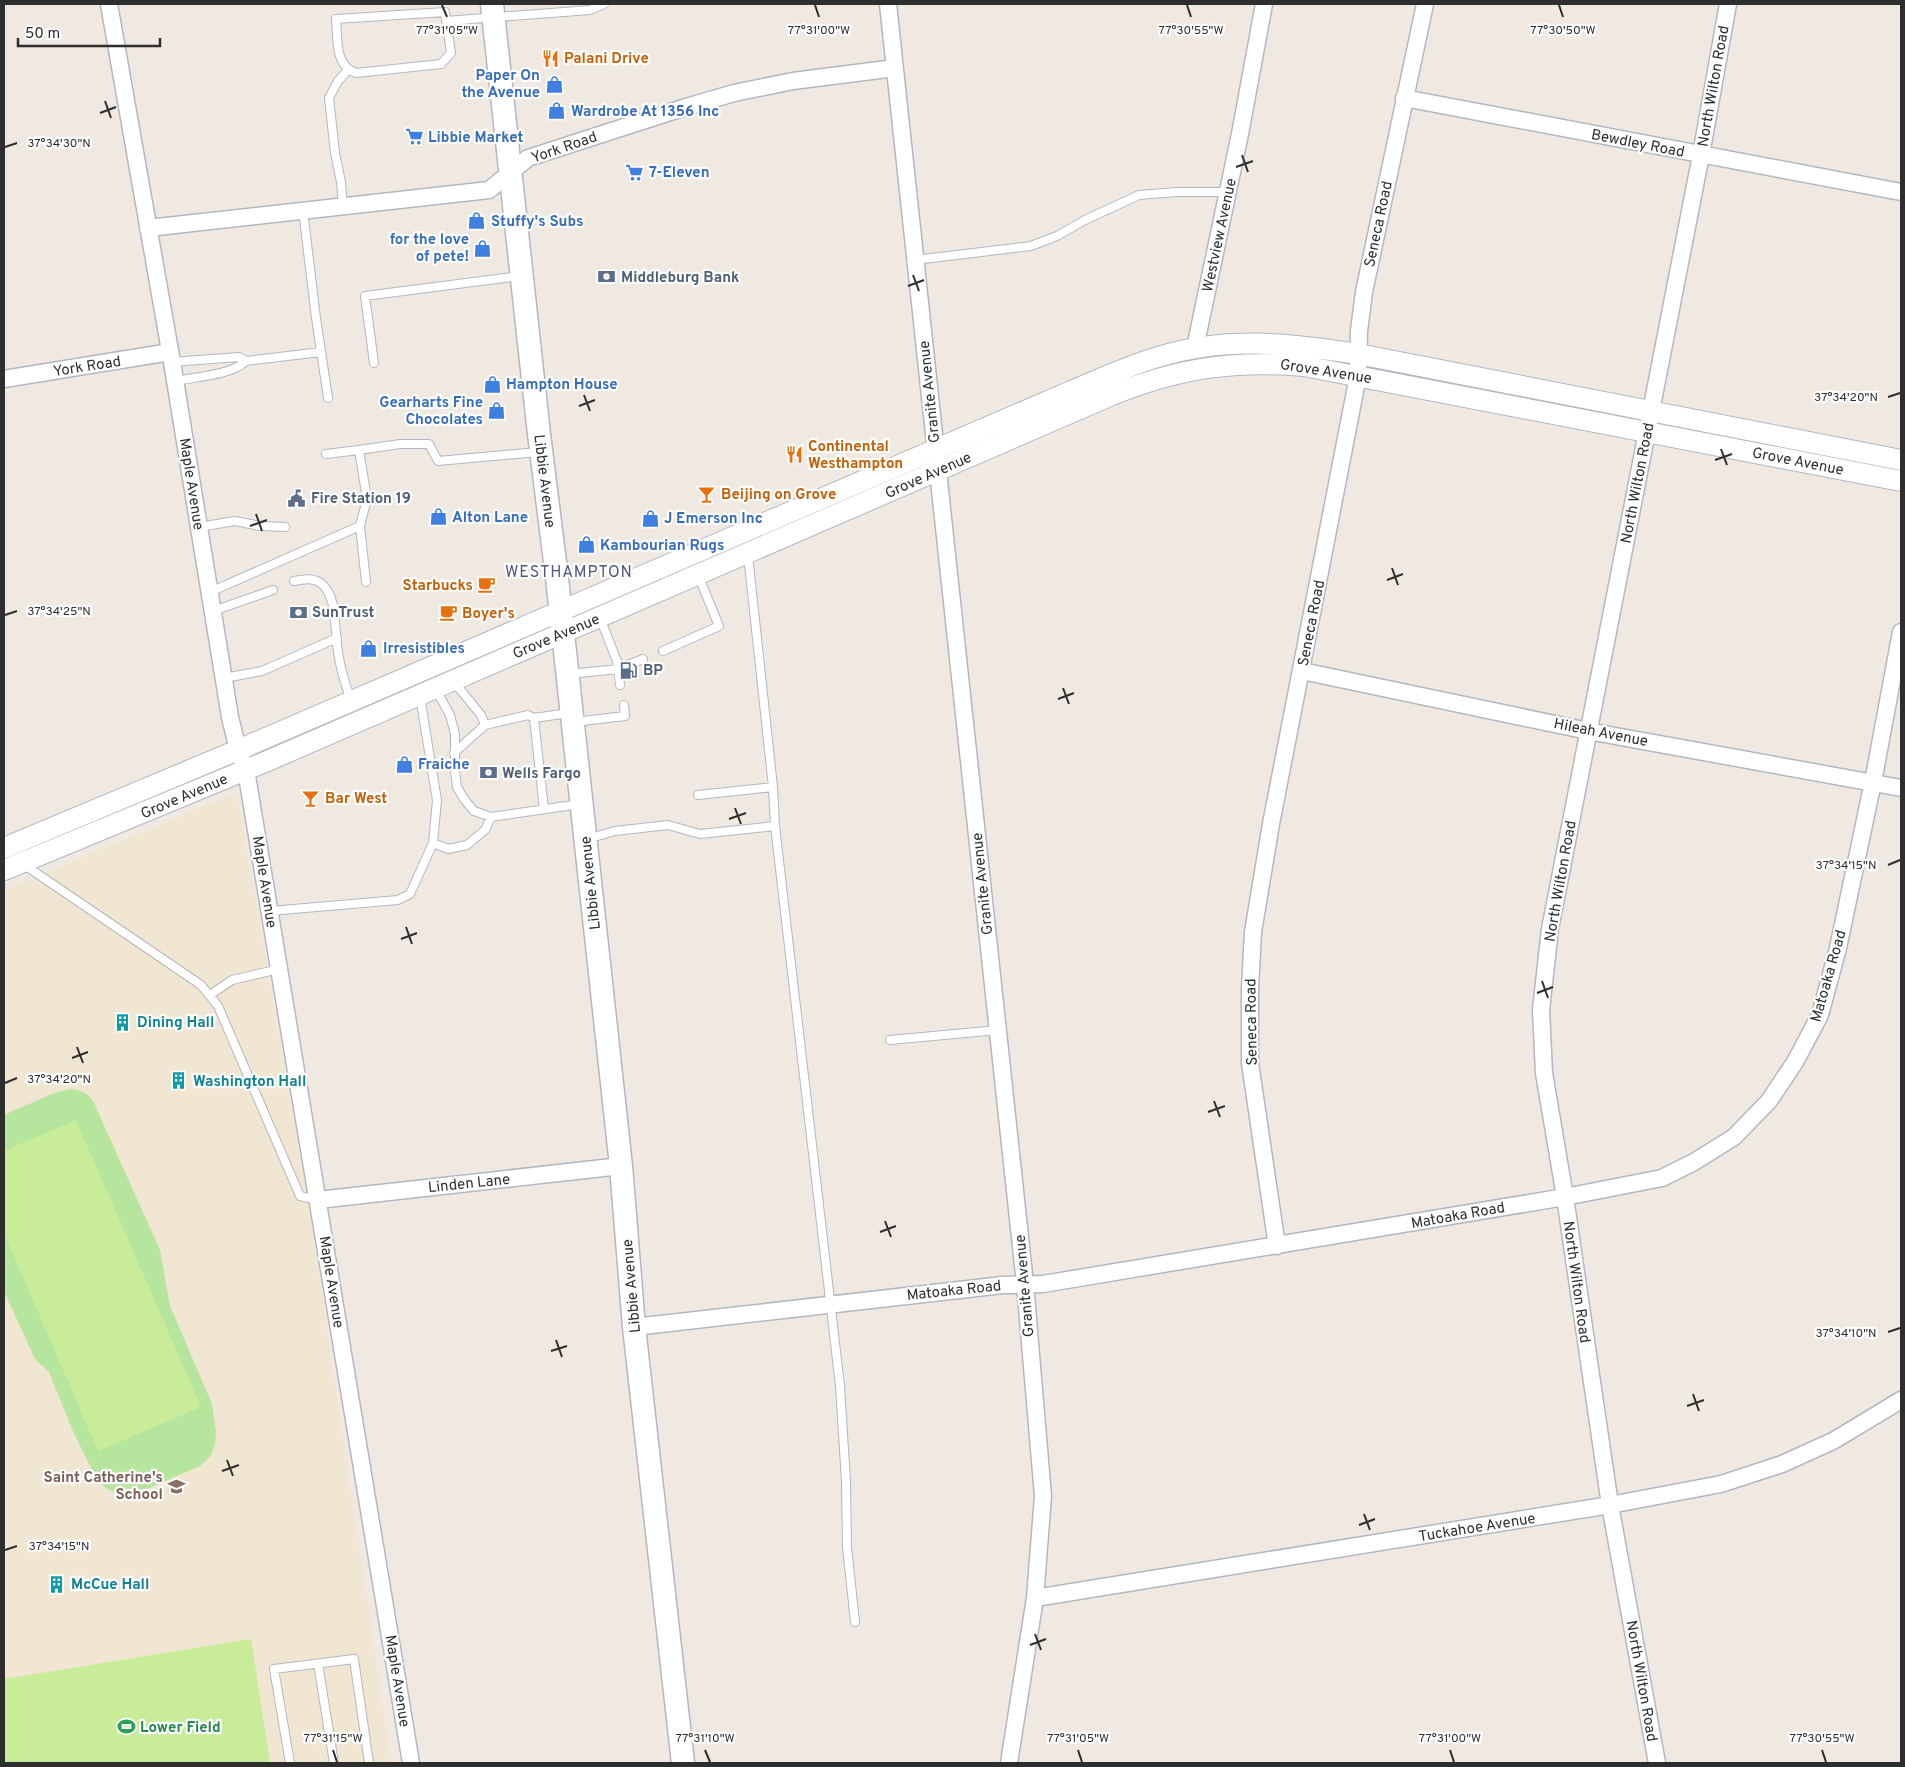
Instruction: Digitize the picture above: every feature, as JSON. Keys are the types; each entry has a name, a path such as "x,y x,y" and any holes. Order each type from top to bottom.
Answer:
{"main road":[{"name":"Libbie Avenue","path":"493,11 541,452 563,633 620,1166 634,1327 683,1763"}],"street":[{"name":"Maple Avenue","path":"109,4 171,357 230,717 238,750 246,770 280,968 411,1763"},
{"name":"Granite Avenue","path":"888,4 1025,1284 1043,1496 1035,1598 1009,1763"},
{"name":"Westview Avenue","path":"1196,348 1264,4"},
{"name":"Seneca Road","path":"1277,1246 1250,1063 1250,989 1253,932 1358,376 1359,331 1364,292 1425,4"},
{"name":"North Wilton Road","path":"1657,1763 1610,1505 1565,1197 1544,1073 1542,1010 1550,928 1701,155 1728,4"},
{"name":"York Road","path":"148,228 489,190 530,158 662,114 734,93 793,81 895,68"},
{"name":"Bewdley Road","path":"1404,98 1901,192"},
{"name":"Grove Avenue","path":"4,848 351,702 935,449 1125,369 1158,357 1196,348 1267,343 1303,345 1358,354 1901,460"},
{"name":"York Road","path":"4,379 171,357"},
{"name":"Grove Avenue","path":"13,867 246,770 1112,395 1169,375 1202,368 1270,363 1304,366 1901,481"},
{"name":"Matoaka Road","path":"634,1327 1003,1285 1043,1284 1565,1197 1662,1178 1686,1166 1734,1137 1769,1101 1796,1062 1820,1015 1838,948 1873,782 1901,632"},
{"name":"Hileah Avenue","path":"1302,671 1588,731 1901,788"},
{"name":"Linden Lane","path":"318,1200 620,1166"},
{"name":"Tuckahoe Avenue","path":"1035,1598 1610,1505 1721,1484 1782,1464 1833,1441 1901,1400"}],"lane":[{"path":"446,21 493,11 590,10 604,4"},
{"path":"445,12 451,53 441,64 356,73 348,70 339,55 336,18 445,12"},
{"path":"343,206 342,182 335,153 329,98 338,81 348,70"},
{"path":"915,260 1031,246 1057,236 1085,220 1139,195 1169,192 1228,192"},
{"path":"303,210 328,398"},
{"path":"374,363 365,296 522,276"},
{"path":"171,357 239,357 246,361 321,352"},
{"path":"175,381 232,370 241,366 246,361"},
{"path":"326,454 400,444 429,444 438,461 456,461 541,452"},
{"path":"359,450 367,499 360,526 366,582"},
{"path":"199,527 235,521 260,526 285,527"},
{"path":"210,592 360,526"},
{"path":"748,553 773,787 775,826 840,1395 846,1481 847,1547 855,1622"},
{"path":"663,651 719,626 698,575"},
{"path":"294,581 311,579 324,586 331,598 340,666 351,702"},
{"path":"213,611 272,590"},
{"path":"600,617 618,669 620,685"},
{"path":"224,678 262,671 337,638"},
{"path":"567,674 618,669 643,659"},
{"path":"454,680 481,716 485,725"},
{"path":"427,692 450,715 454,734 457,787 474,811 491,816 581,804"},
{"path":"270,911 398,900 410,894 433,842 437,800 427,692"},
{"path":"454,753 485,725 528,715 534,718 625,716 624,705"},
{"path":"534,718 544,809"},
{"path":"698,795 773,787"},
{"path":"433,842 448,849 468,844 485,830 491,816"},
{"path":"585,840 615,831 668,825 700,834 775,826"},
{"path":"13,867 202,985 218,1006 300,1196 318,1200"},
{"path":"210,995 232,980 280,968"},
{"path":"890,1040 998,1030"},
{"path":"290,1763 274,1669 354,1658 369,1763"},
{"path":"318,1664 334,1763"}],"shaded area":[{"name":"Saint Catherine's School","path":"237,793 309,1208 391,1763 4,1763 4,890"}],"green space":[{"path":"69,1089 88,1095 93,1101 160,1250 170,1306 212,1404 216,1432 215,1445 210,1457 200,1466 133,1495 124,1496 107,1489 99,1482 73,1431 49,1372 35,1359 4,1291 4,1115 52,1094"},
{"path":"76,1120 201,1407 98,1451 4,1233 4,1151"},
{"name":"Lower Field","path":"251,1639 270,1763 4,1763 4,1679"}],"place":[{"name":"Palani Drive","path":"550,58"},
{"name":"Paper On the Avenue","path":"554,84"},
{"name":"Wardrobe At 1356 Inc","path":"557,111"},
{"name":"Libbie Market","path":"414,137"},
{"name":"7-Eleven","path":"635,172"},
{"name":"Stuffy's Subs","path":"477,221"},
{"name":"for the love of pete!","path":"483,248"},
{"name":"Middleburg Bank","path":"607,277"},
{"name":"Hampton House","path":"492,384"},
{"name":"Gearharts Fine Chocolates","path":"497,411"},
{"name":"Continental Westhampton","path":"794,455"},
{"name":"Beijing on Grove","path":"707,494"},
{"name":"Fire Station 19","path":"297,498"},
{"name":"Alton Lane","path":"438,517"},
{"name":"J Emerson Inc","path":"650,518"},
{"name":"Kambourian Rugs","path":"586,545"},
{"name":"Starbucks","path":"487,585"},
{"name":"SunTrust","path":"298,612"},
{"name":"Boyer's","path":"448,613"},
{"name":"Irresistibles","path":"369,648"},
{"name":"BP","path":"629,670"},
{"name":"Fraiche","path":"404,764"},
{"name":"Wells Fargo","path":"488,773"},
{"name":"Bar West","path":"311,798"},
{"name":"Dining Hall","path":"123,1022"},
{"name":"Washington Hall","path":"179,1081"},
{"name":"Saint Catherine's School","path":"177,1486"},
{"name":"McCue Hall","path":"57,1584"},
{"name":"Lower Field","path":"126,1727"}],"district":[{"name":"WESTHAMPTON","path":"569,571"}]}
